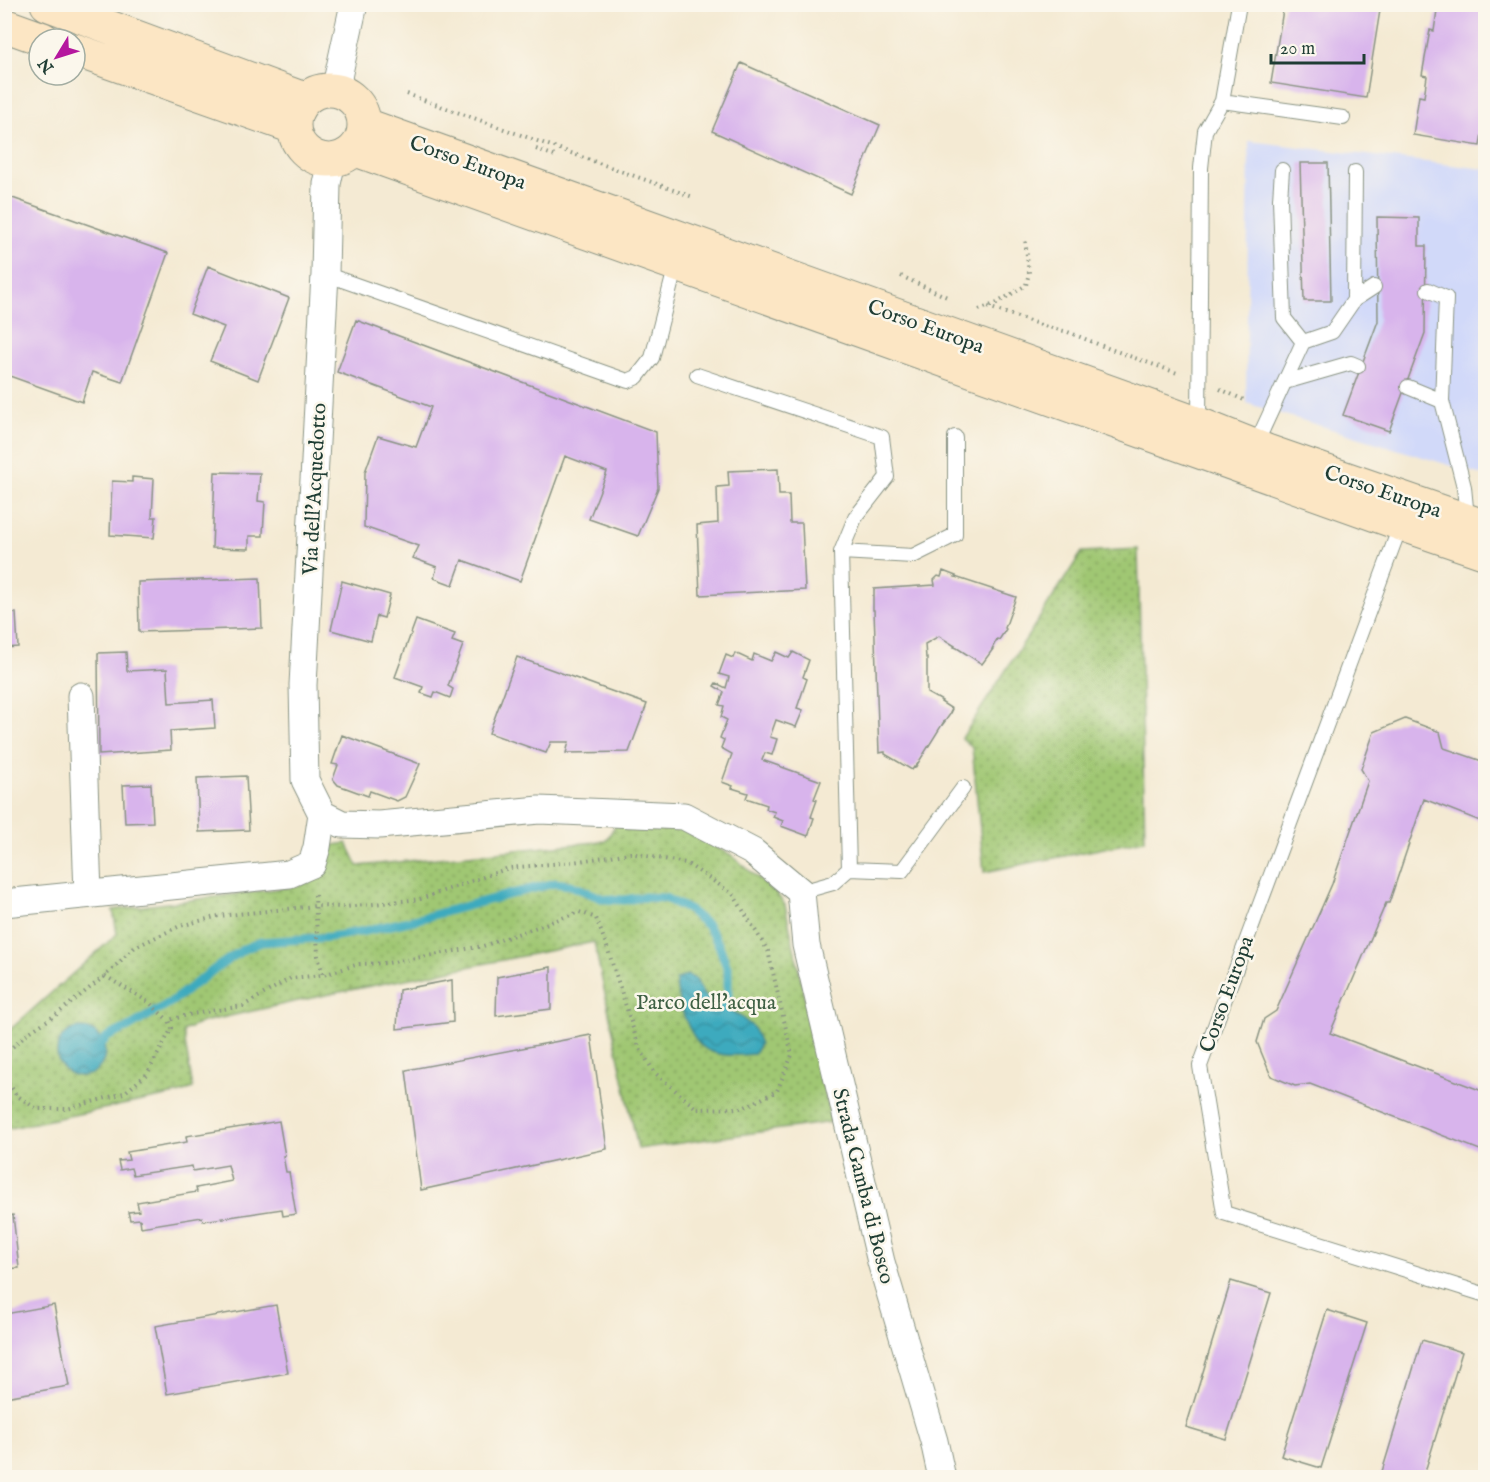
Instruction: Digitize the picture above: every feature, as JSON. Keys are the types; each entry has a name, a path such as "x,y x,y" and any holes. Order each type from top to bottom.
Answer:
{"main road":[{"path":"47,4 299,113"},
{"path":"4,26 27,34"},
{"path":"87,53 299,113"},
{"path":"328,88 341,91 359,104 351,145 313,158 299,145 299,113 315,91 328,88"},
{"name":"Corso Europa","path":"351,145 676,265 1485,553"},
{"name":"Corso Europa","path":"351,145 1199,424 1476,524"}],"street":[{"path":"341,91 339,77 354,4"},
{"name":"Via dell'Acquedotto","path":"322,814 305,780 303,685 325,274 327,184 351,145"},
{"path":"81,696 88,894"},
{"path":"4,903 289,874 312,864 322,814 342,824 379,825 539,810 684,816 753,852 801,892"},
{"name":"Strada Gamba di Bosco","path":"801,892 806,945 873,1228 934,1441 942,1478"}],"lane":[{"path":"1199,424 1202,168 1205,132 1222,101 1239,4"},
{"path":"1222,101 1343,118"},
{"path":"1282,170 1280,199 1284,318 1303,342"},
{"path":"1354,300 1355,172"},
{"path":"325,274 628,381 637,377 652,358 676,265"},
{"path":"1255,446 1303,342 1332,332 1354,300 1374,287"},
{"path":"1428,290 1446,298 1442,401 1476,524"},
{"path":"1285,382 1351,363 1358,366"},
{"path":"697,375 882,437 887,477 855,518 841,552 849,869"},
{"path":"1408,387 1442,401"},
{"path":"841,552 914,556 955,535 955,437"},
{"name":"Corso Europa","path":"1401,524 1200,1066 1224,1214 1485,1295"},
{"path":"801,892 833,883 849,869 902,871 963,788"}],"path":[{"path":"406,94 693,197"},
{"path":"971,307 979,310 988,307 1026,285 1029,273 1025,239"},
{"path":"901,276 954,300"},
{"path":"988,307 1068,332 1222,389 1244,400"},
{"path":"4,1068 7,1052 25,1035 57,1014 105,976 135,947 180,926 219,916 316,906 346,908 420,898 509,868 573,862 630,853 686,863 733,894 768,951 792,1055 777,1091 743,1108 697,1109 654,1072 639,1047 596,918 579,912 483,946 388,963 359,964 323,975 291,978 243,1006 169,1020"},
{"path":"312,864 318,956 323,975"},
{"path":"4,1076 16,1095 37,1109 67,1109 124,1093 147,1074 172,1028 169,1020 150,1003 105,976"}],"shaded area":[{"path":"1249,141 1485,169 1485,476 1246,403"}],"green space":[{"path":"1138,549 1145,840 984,872 972,747 962,738 1082,552"},
{"name":"Parco dell'acqua","path":"617,822 670,823 731,855 777,894 785,905 831,1122 638,1149 594,942 330,994 203,1022 183,1031 193,1088 181,1093 5,1129 4,1035 117,934 113,910 300,886 323,872 327,846 347,843 358,866 606,841"}],"water":[{"path":"687,975 696,979 703,994 711,1002 737,1014 753,1027 760,1044 754,1054 717,1054 704,1048 697,1041 686,1021 677,989 676,980"},
{"path":"81,1028 98,1035 105,1052 98,1069 81,1076 64,1069 57,1052 64,1035"}],"building":[{"path":"1284,4 1381,4 1366,98 1271,83"},
{"path":"1434,4 1485,4 1485,113 1480,146 1413,135 1419,96 1424,97 1427,76 1422,75 1430,30 1434,31 1437,10 1433,9"},
{"path":"741,63 880,125 851,194 712,131"},
{"path":"1300,163 1328,163 1331,301 1304,301"},
{"path":"4,195 168,253 122,382 92,372 82,402 4,374"},
{"path":"1377,217 1419,218 1419,246 1426,246 1425,333 1389,431 1343,415 1378,321"},
{"path":"208,266 289,298 258,380 210,361 224,327 190,314"},
{"path":"356,320 656,432 658,488 638,536 589,519 607,472 565,456 520,581 462,560 453,585 434,578 437,567 413,558 419,546 364,527 365,472 378,436 416,447 431,407 337,372"},
{"path":"778,469 779,495 789,495 790,523 802,523 805,590 700,595 697,525 718,523 717,487 729,486 728,471"},
{"path":"215,472 260,473 258,501 265,502 263,536 249,536 249,549 212,548"},
{"path":"132,477 154,479 152,517 156,517 154,538 110,535 112,481 132,482"},
{"path":"943,571 1016,597 1006,629 982,664 939,636 925,644 927,693 952,709 912,770 885,752 879,753 874,589 935,585 934,580 938,576 941,577"},
{"path":"260,578 262,628 139,632 138,582"},
{"path":"342,581 390,595 384,618 377,616 371,641 331,630"},
{"path":"4,600 10,600 10,613 16,613 18,647 4,648"},
{"path":"416,620 455,634 452,641 463,645 448,686 453,689 450,698 435,692 433,697 421,693 423,687 395,677"},
{"path":"126,652 127,671 167,669 169,703 213,700 215,728 170,731 171,750 99,755 98,653"},
{"path":"776,652 789,658 793,652 809,660 803,677 807,679 797,708 803,710 796,727 776,720 770,737 777,739 772,755 765,753 762,760 821,781 814,799 817,800 808,836 781,826 783,821 773,817 775,812 766,809 767,805 746,798 748,793 722,782 732,754 721,748 724,740 720,738 727,720 721,717 724,706 719,705 724,692 714,686 716,683 726,688 729,677 719,674 726,655 733,658 735,653 752,661 754,654 771,661"},
{"path":"517,657 647,704 629,752 566,753 569,742 551,742 546,753 489,733"},
{"path":"1405,719 1440,732 1444,748 1485,762 1485,823 1424,799 1389,903 1386,903 1330,1033 1485,1092 1485,1152 1310,1084 1295,1086 1271,1076 1257,1042 1264,1019 1276,1011 1332,884 1368,781 1361,769 1374,732"},
{"path":"342,735 420,764 405,797 397,801 370,791 368,796 338,785 333,779 338,765 332,764"},
{"path":"246,776 249,830 199,832 197,778"},
{"path":"151,784 153,822 125,823 123,785"},
{"path":"551,967 551,1009 496,1016 497,977"},
{"path":"452,980 453,1022 397,1029 399,990"},
{"path":"591,1035 607,1149 421,1190 406,1070"},
{"path":"279,1121 285,1156 283,1156 286,1172 289,1172 296,1214 283,1216 282,1209 203,1221 202,1217 141,1227 140,1219 130,1220 128,1212 139,1211 137,1202 197,1192 196,1188 232,1181 228,1165 193,1171 192,1166 133,1175 131,1168 120,1170 118,1161 129,1160 127,1152 187,1142 186,1136"},
{"path":"13,1215 19,1268 4,1269 4,1216"},
{"path":"1231,1281 1271,1293 1226,1439 1186,1427"},
{"path":"54,1305 69,1386 5,1397 5,1314"},
{"path":"276,1305 288,1373 167,1394 155,1326"},
{"path":"1327,1310 1367,1323 1321,1468 1281,1456"},
{"path":"1422,1340 1462,1352 1423,1478 1380,1478"}],"waterway":[{"path":"103,1042 107,1037 171,1002 244,949 261,942 330,937 365,931 555,883 570,885 604,899 665,898 689,910 707,925 719,945 728,970 728,996 724,1009"}]}
